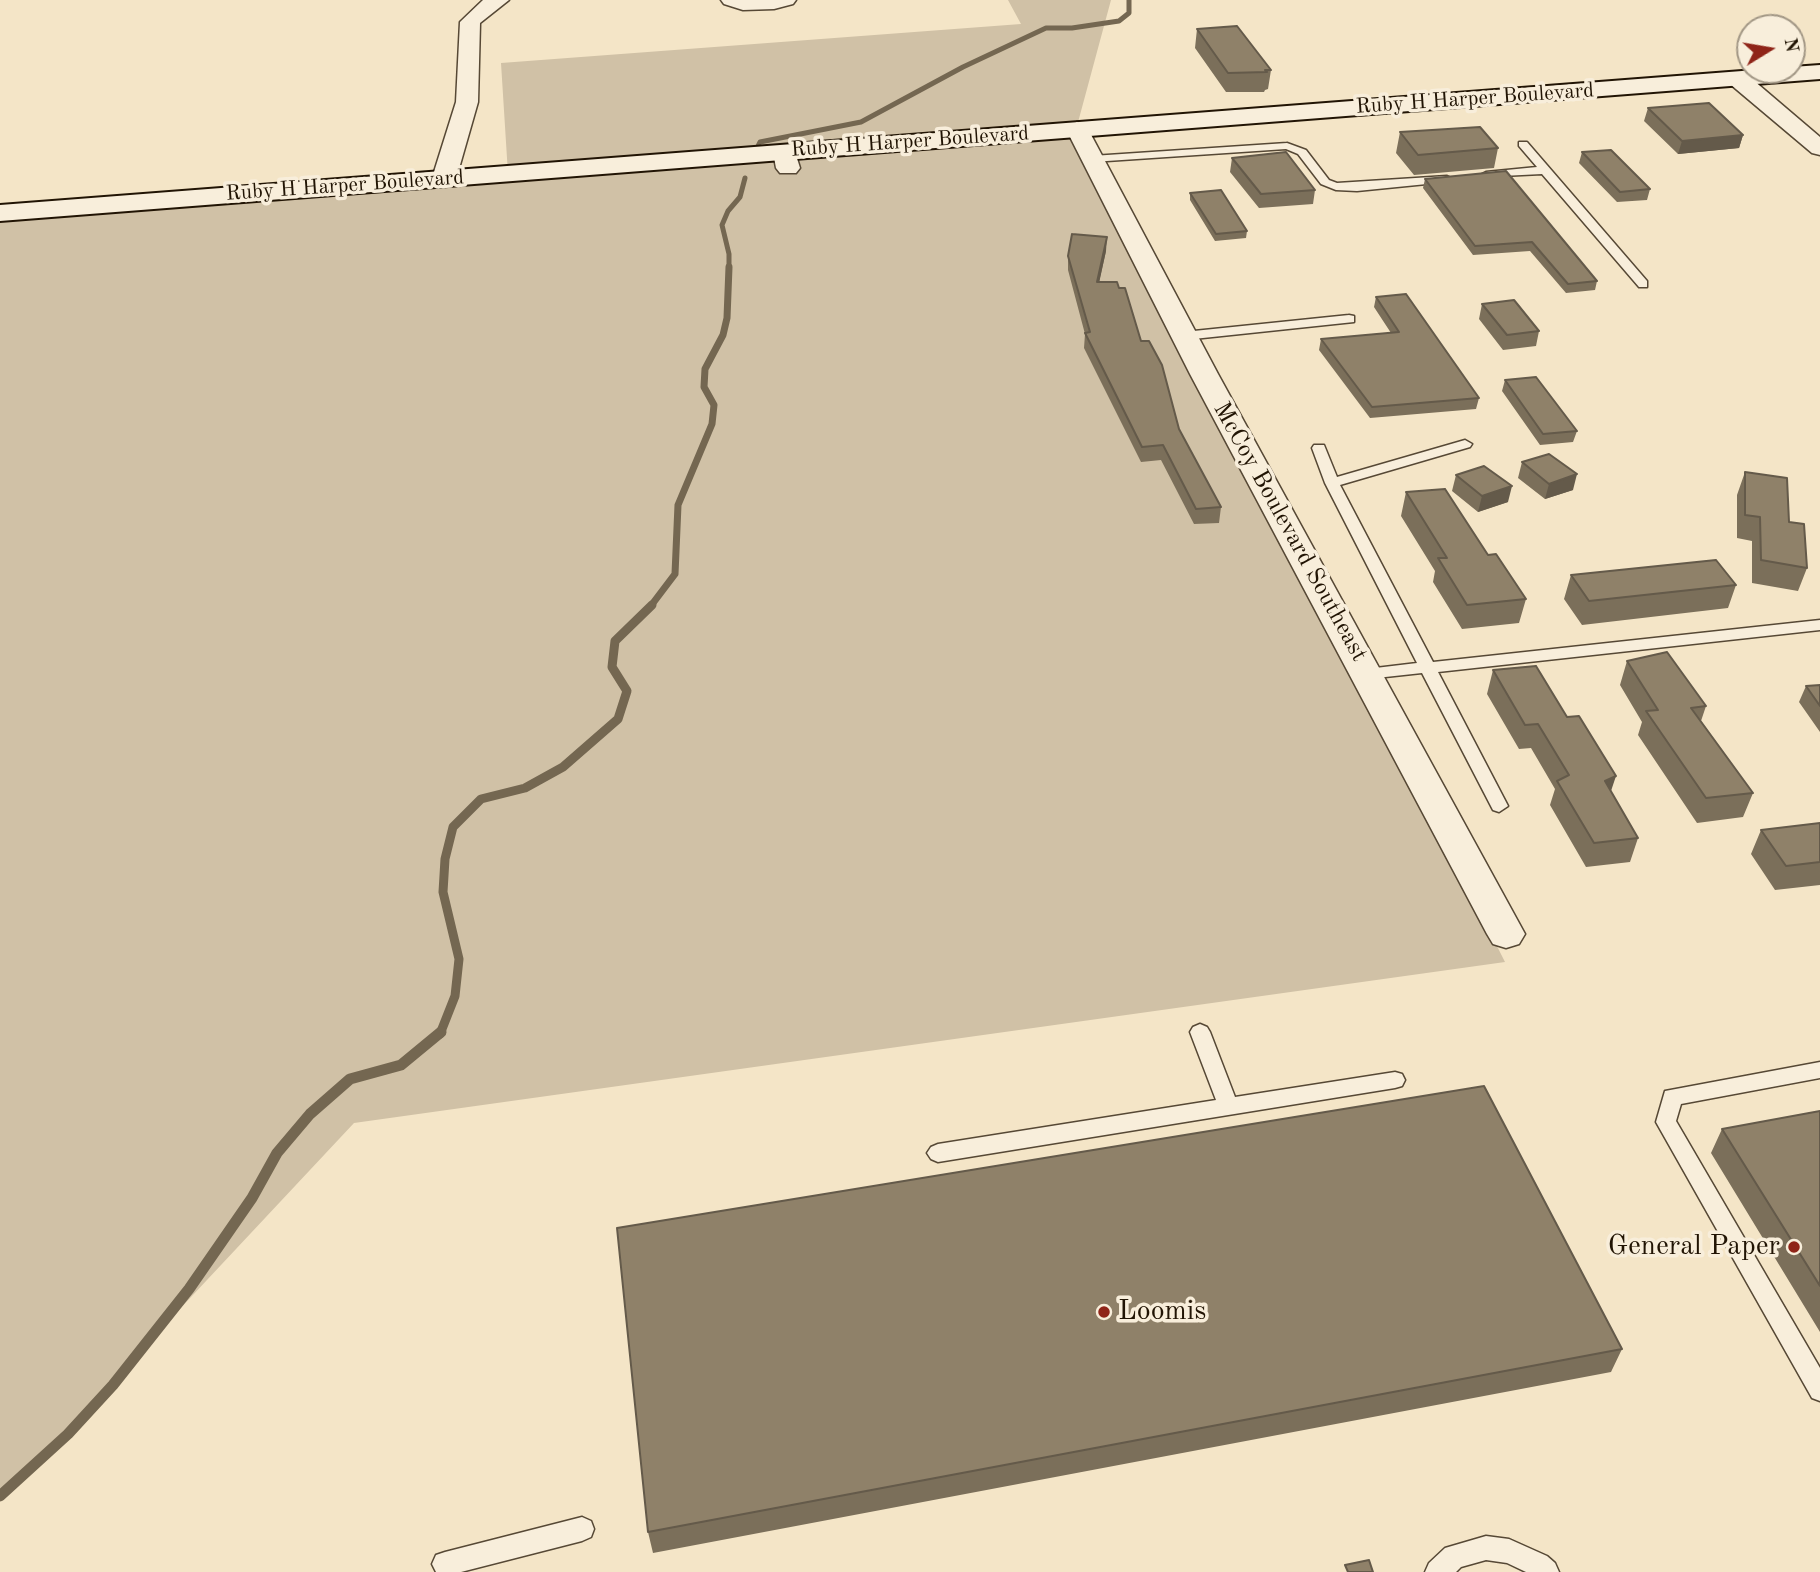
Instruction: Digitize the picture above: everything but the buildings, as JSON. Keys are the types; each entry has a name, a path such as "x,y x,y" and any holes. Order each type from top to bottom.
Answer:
{"street":[{"path":"449,178 446,172 467,102 470,22 484,7 499,0"},
{"path":"731,0 743,4 774,4 786,0"},
{"name":"Ruby H Harper Boulevard","path":"0,213 449,178 786,160 1077,129 1736,79"},
{"path":"1744,84 1820,148"},
{"name":"McCoy Boulevard Southeast","path":"1077,129 1184,337 1506,934"}],"lane":[{"path":"1523,144 1643,284"},
{"path":"1092,159 1287,146 1302,152 1325,182 1336,186 1357,187 1464,177"},
{"path":"1478,176 1545,170"},
{"path":"1184,337 1349,319"},
{"path":"1332,483 1465,444"},
{"path":"1319,448 1332,483 1499,806"},
{"path":"1367,674 1820,625"},
{"path":"1200,1032 1228,1105"},
{"path":"1820,1070 1672,1097 1666,1122 1820,1390"},
{"path":"938,1153 1395,1080"},
{"path":"445,1564 582,1529"},
{"path":"1438,1572 1454,1557 1486,1548 1508,1551 1538,1564 1546,1572"}],"shaded area":[{"path":"1008,0 1111,0 1077,126 1256,469 1505,962 354,1123 0,1501 0,204 257,193 508,174 501,63 1021,24"}],"waterway":[{"path":"758,146 760,142 861,122 963,67 1046,28 1072,28 1119,21 1129,13 1129,0"},
{"path":"729,267 729,254 722,225 728,211 740,197 745,178"},
{"path":"650,607 675,574 678,505 712,424 714,405 704,387 705,369 723,335 727,318 729,267"},
{"path":"441,1032 455,996 459,959 443,892 445,859 453,827 481,799 525,788 563,767 618,719 627,691 612,667 615,641 650,607"},
{"path":"0,1496 68,1434 113,1385 189,1289 252,1198 277,1153 310,1114 350,1079 401,1065 441,1032"}],"place":[{"name":"General Paper","path":"1794,1247"},
{"name":"Loomis","path":"1104,1312"}]}
